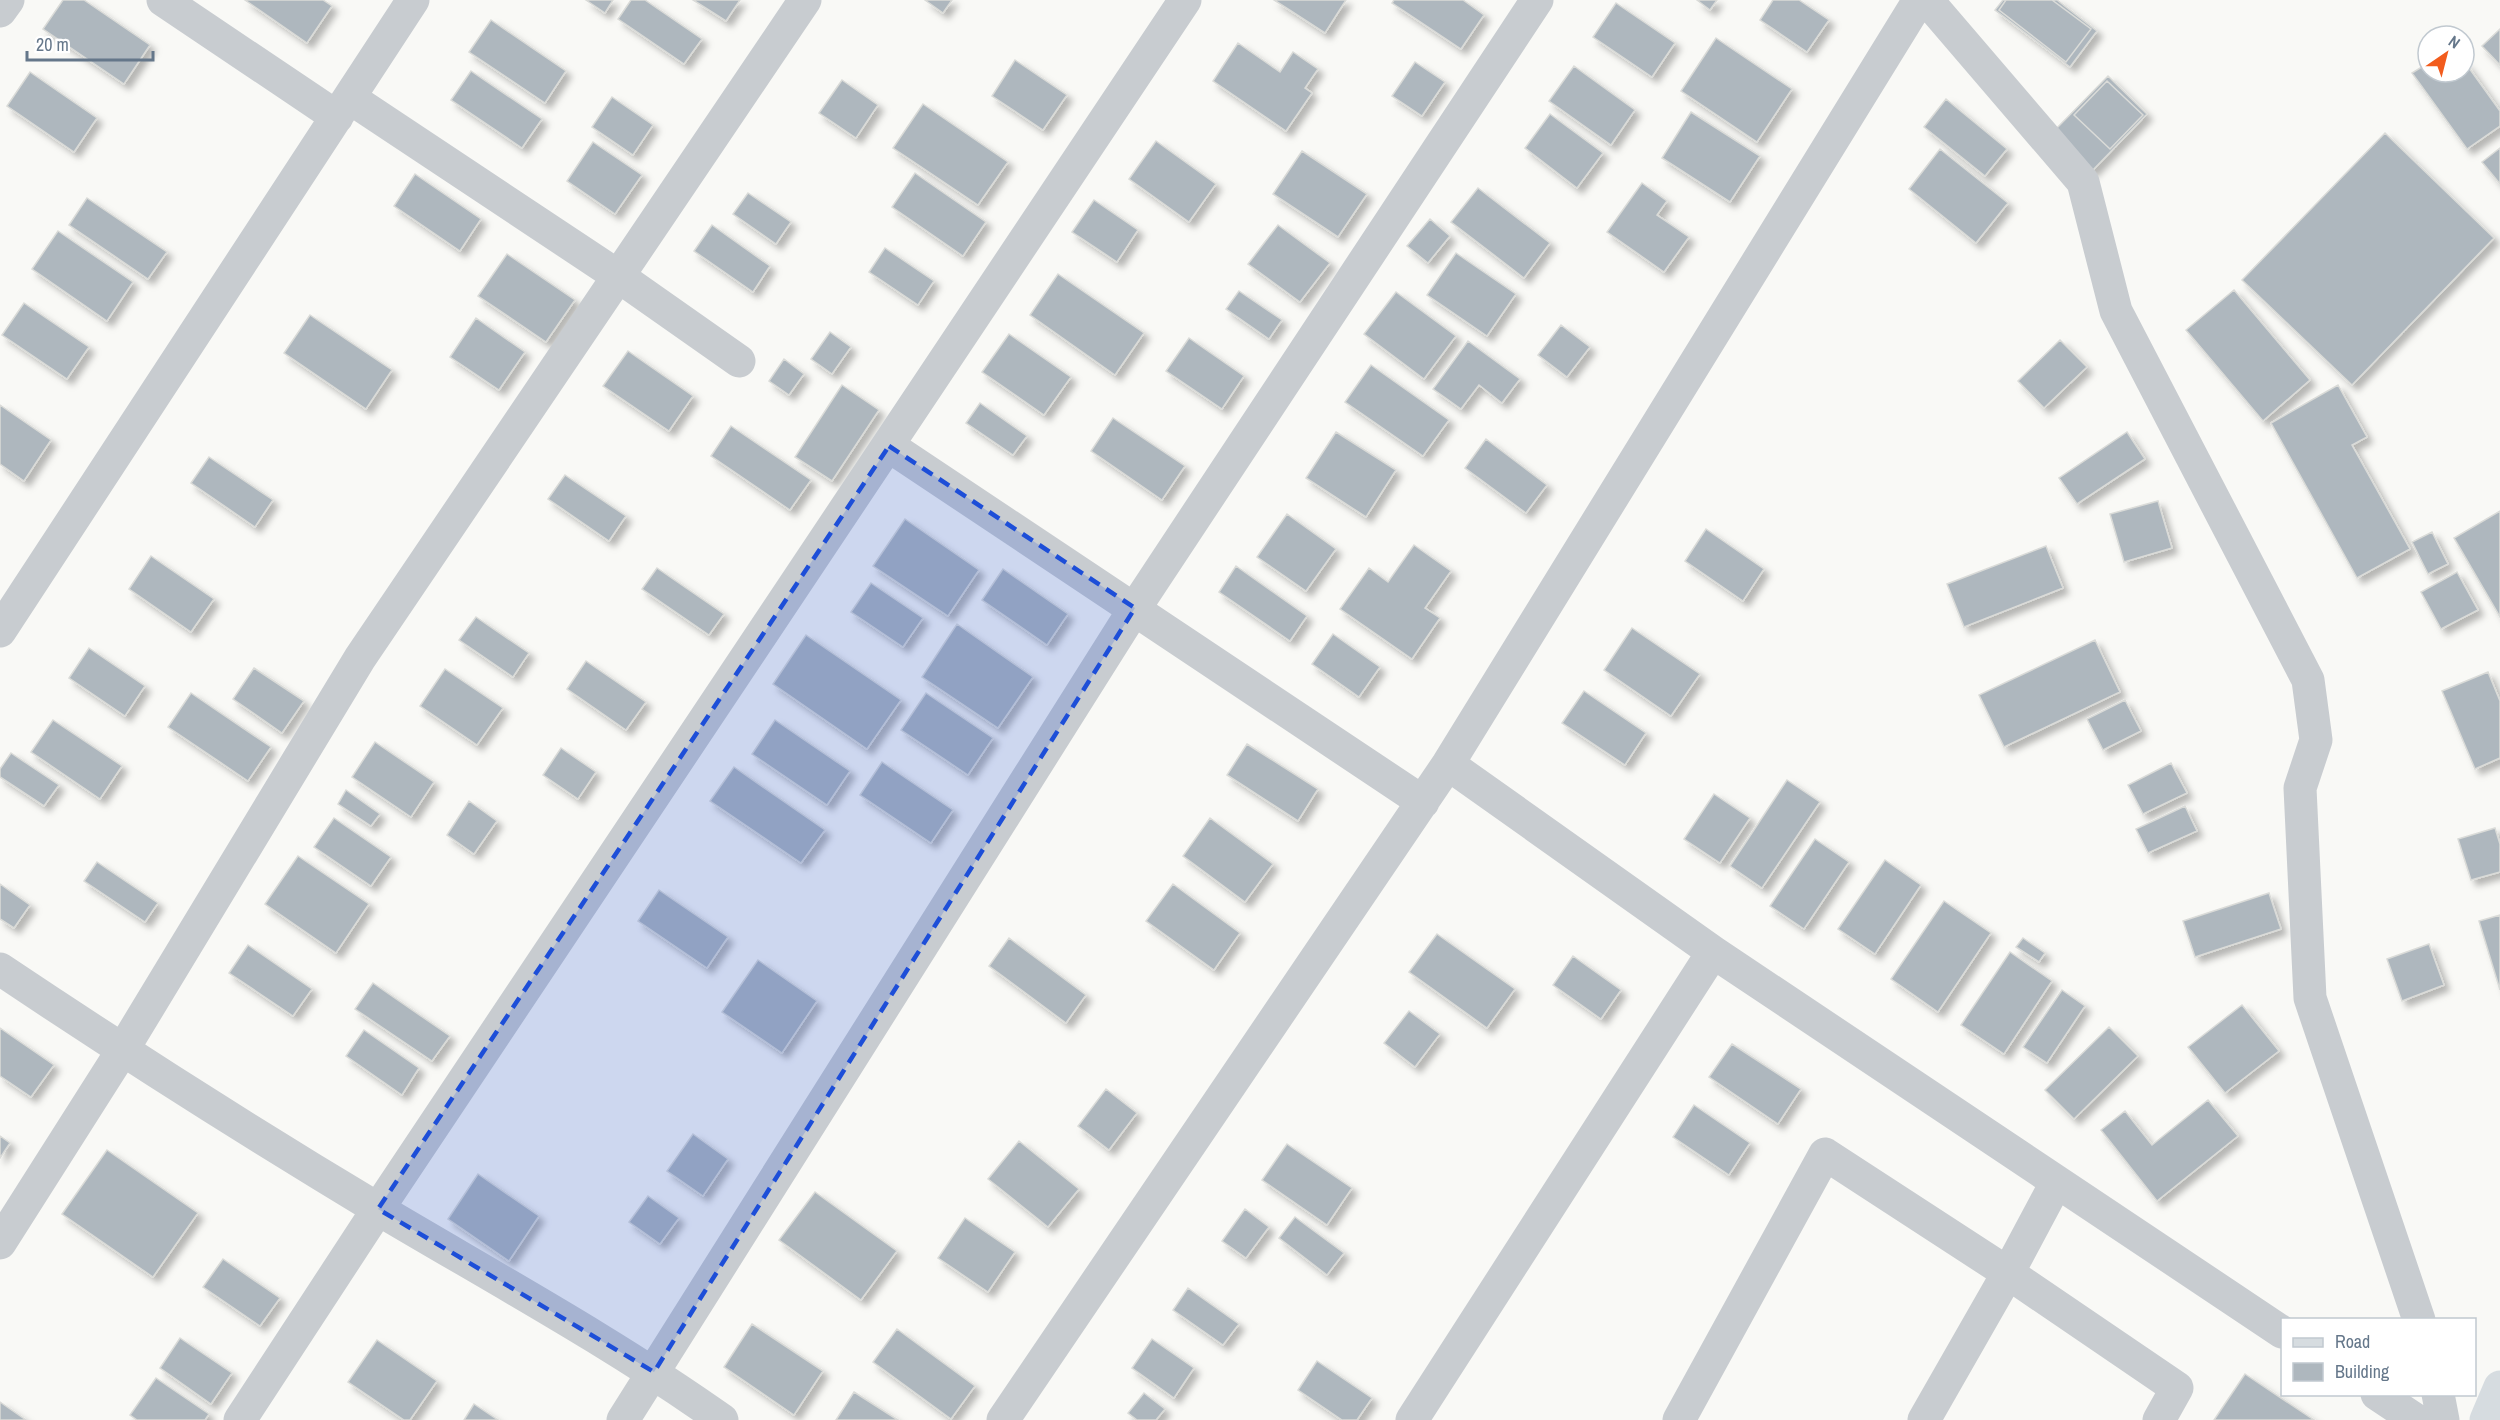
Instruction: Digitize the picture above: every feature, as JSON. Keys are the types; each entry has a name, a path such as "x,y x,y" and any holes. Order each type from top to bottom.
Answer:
{"main road":[{"path":"2486,1420 2500,1387"}],"street":[{"path":"0,11 8,0"},
{"path":"163,0 343,107 618,276 739,361"},
{"path":"0,631 413,0"},
{"path":"0,1243 122,1051 360,658 805,0"},
{"path":"240,1420 378,1209 1185,0"},
{"path":"623,1420 1134,608 1537,0"},
{"path":"1003,1420 1448,764 1919,0"},
{"path":"1927,0 2083,182 2116,311 2308,680 2316,740 2300,788 2310,998 2418,1318"},
{"path":"889,446 1423,802"},
{"path":"1448,764 1713,952 2056,1183 2281,1331"},
{"path":"1412,1420 1713,952"},
{"path":"0,969 122,1051 378,1209 654,1372 722,1420"},
{"path":"1679,1420 1825,1154 2008,1273 2177,1388 2159,1420"},
{"path":"1924,1420 2008,1273 2056,1183"},
{"path":"2380,1396 2416,1420"},
{"path":"2438,1396 2443,1420"}],"highlighted area":[{"path":"889,446 1135,608 654,1372 378,1209"}],"building":[{"path":"63,0 84,0 150,45 124,84 43,29"},
{"path":"245,0 323,0 332,6 307,43"},
{"path":"586,0 613,0 605,13"},
{"path":"631,0 645,0 702,39 684,64 618,19"},
{"path":"693,0 740,0 726,21"},
{"path":"925,0 952,0 943,13"},
{"path":"1274,0 1346,0 1325,33"},
{"path":"1394,0 1463,0 1484,15 1461,49 1392,3"},
{"path":"1697,0 1717,0 1710,10"},
{"path":"1773,0 1799,0 1829,20 1807,52 1760,20"},
{"path":"2003,0 2057,0 2097,31 2070,67 1995,10"},
{"path":"2006,0 2052,0 2091,29 2066,62 1999,10"},
{"path":"1616,3 1675,43 1652,77 1593,37"},
{"path":"491,20 566,71 545,103 469,52"},
{"path":"2500,29 2500,65 2482,46"},
{"path":"1716,38 1792,89 1757,142 1681,91"},
{"path":"1238,43 1280,72 1293,52 1318,69 1305,88 1312,93 1286,131 1213,81"},
{"path":"1015,60 1067,95 1043,130 992,96"},
{"path":"1415,62 1445,82 1422,116 1392,96"},
{"path":"1574,66 1635,110 1611,145 1549,101"},
{"path":"471,71 542,119 522,148 451,100"},
{"path":"30,72 97,118 74,152 7,106"},
{"path":"2108,76 2147,114 2091,172 2052,133"},
{"path":"2476,78 2500,111 2500,126 2467,149 2420,84 2476,84"},
{"path":"842,80 878,105 856,138 819,113"},
{"path":"2107,81 2143,115 2110,149 2074,115"},
{"path":"612,97 653,125 633,155 592,127"},
{"path":"1946,99 2007,149 1985,176 1924,127"},
{"path":"923,104 1008,162 978,205 893,148"},
{"path":"1691,112 1760,156 1730,202 1662,158"},
{"path":"1550,114 1603,153 1577,188 1525,148"},
{"path":"2385,133 2494,238 2352,385 2242,280"},
{"path":"1156,141 1216,184 1189,222 1129,179"},
{"path":"593,142 642,175 615,214 567,181"},
{"path":"2500,148 2500,184 2482,162"},
{"path":"1940,149 2008,203 1976,243 1909,189"},
{"path":"1302,151 1367,194 1338,237 1273,194"},
{"path":"915,173 986,222 963,256 892,207"},
{"path":"415,174 481,219 460,251 394,206"},
{"path":"1642,183 1667,201 1657,215 1689,237 1664,272 1607,232"},
{"path":"1478,188 1550,243 1524,278 1451,222"},
{"path":"748,193 791,222 776,244 733,214"},
{"path":"87,198 167,252 148,279 69,225"},
{"path":"1094,200 1138,230 1117,262 1072,232"},
{"path":"1430,219 1450,236 1428,263 1407,246"},
{"path":"712,225 770,266 753,292 694,251"},
{"path":"1278,225 1330,263 1300,302 1248,264"},
{"path":"58,231 133,282 107,321 32,269"},
{"path":"885,248 934,281 918,305 869,272"},
{"path":"1456,253 1516,294 1487,336 1427,295"},
{"path":"507,254 575,300 546,342 478,296"},
{"path":"1058,274 1144,333 1115,375 1030,315"},
{"path":"2234,290 2310,380 2263,421 2186,330"},
{"path":"1239,291 1282,320 1269,339 1226,309"},
{"path":"1396,292 1456,336 1424,379 1364,334"},
{"path":"24,303 89,347 67,379 2,335"},
{"path":"310,315 392,370 366,409 284,353"},
{"path":"476,318 525,352 499,390 450,357"},
{"path":"1561,325 1590,347 1567,377 1538,355"},
{"path":"830,332 851,347 832,374 811,359"},
{"path":"1009,334 1071,377 1044,415 982,372"},
{"path":"1189,338 1244,376 1222,409 1166,371"},
{"path":"2060,340 2087,367 2044,408 2018,381"},
{"path":"1468,341 1520,379 1502,403 1479,385 1461,409 1433,389"},
{"path":"628,351 693,396 669,431 603,386"},
{"path":"784,359 804,374 789,395 769,381"},
{"path":"1371,365 1449,420 1423,456 1345,402"},
{"path":"842,385 879,410 832,481 795,457"},
{"path":"2338,385 2367,437 2352,445 2410,549 2357,578 2271,423"},
{"path":"980,403 1027,436 1013,455 966,423"},
{"path":"0,405 51,440 24,481 0,464"},
{"path":"1113,418 1185,466 1162,500 1091,451"},
{"path":"731,426 811,480 790,510 711,456"},
{"path":"1336,432 1396,470 1366,517 1306,478"},
{"path":"2127,432 2145,459 2077,504 2059,478"},
{"path":"1486,439 1547,485 1526,513 1465,468"},
{"path":"209,457 273,500 255,527 191,483"},
{"path":"565,475 626,516 609,541 548,499"},
{"path":"2158,501 2172,548 2124,562 2110,514"},
{"path":"2500,511 2500,617 2454,538"},
{"path":"1287,514 1336,549 1306,591 1257,557"},
{"path":"905,519 979,570 948,616 873,566"},
{"path":"1706,529 1764,569 1743,601 1685,561"},
{"path":"2432,532 2448,564 2428,574 2412,542"},
{"path":"1414,545 1451,571 1425,608 1440,618 1412,659 1340,609 1369,568 1388,582"},
{"path":"2046,546 2063,588 1964,627 1947,584"},
{"path":"151,556 214,599 191,632 129,589"},
{"path":"1236,566 1307,616 1290,641 1219,592"},
{"path":"657,568 724,614 709,635 642,589"},
{"path":"1003,569 1068,614 1047,645 982,600"},
{"path":"2457,572 2478,610 2441,629 2421,592"},
{"path":"871,583 923,618 903,647 851,612"},
{"path":"476,617 529,653 513,677 459,640"},
{"path":"957,624 1033,677 998,728 922,677"},
{"path":"1632,628 1700,674 1671,716 1604,670"},
{"path":"1333,634 1380,667 1359,697 1312,664"},
{"path":"806,635 901,700 867,749 773,684"},
{"path":"2095,640 2120,692 2004,747 1979,695"},
{"path":"89,648 145,686 125,716 69,678"},
{"path":"586,661 646,702 626,730 567,689"},
{"path":"254,668 304,701 282,733 233,699"},
{"path":"445,669 503,708 477,745 420,706"},
{"path":"2488,672 2500,701 2500,758 2475,769 2442,691"},
{"path":"1584,691 1646,733 1625,765 1562,723"},
{"path":"191,693 271,747 248,781 168,727"},
{"path":"926,693 993,738 968,775 901,730"},
{"path":"2125,700 2141,731 2103,750 2087,719"},
{"path":"53,720 122,766 100,799 31,752"},
{"path":"775,720 850,771 827,805 752,754"},
{"path":"375,742 434,782 411,817 352,777"},
{"path":"1247,744 1318,789 1298,821 1227,775"},
{"path":"561,748 596,772 578,799 543,775"},
{"path":"11,753 59,785 44,806 0,777 0,769"},
{"path":"882,762 953,810 931,843 860,795"},
{"path":"2171,763 2187,793 2143,814 2128,785"},
{"path":"734,767 825,830 801,863 710,801"},
{"path":"1787,780 1820,802 1762,888 1730,866"},
{"path":"346,790 380,814 371,826 338,804"},
{"path":"1714,794 1750,818 1720,863 1684,839"},
{"path":"469,801 497,821 474,854 447,835"},
{"path":"2185,806 2197,831 2148,853 2136,829"},
{"path":"334,818 391,857 371,886 314,847"},
{"path":"1210,818 1273,864 1245,902 1183,856"},
{"path":"2495,828 2500,844 2500,872 2471,880 2458,839"},
{"path":"1815,839 1849,862 1804,929 1770,906"},
{"path":"298,856 369,904 336,953 265,904"},
{"path":"1885,860 1921,885 1875,954 1838,929"},
{"path":"97,862 158,903 145,922 84,881"},
{"path":"0,884 30,905 14,928 0,919"},
{"path":"1173,884 1240,933 1214,970 1146,921"},
{"path":"659,890 728,937 707,968 638,921"},
{"path":"2269,893 2281,929 2195,957 2183,921"},
{"path":"1944,901 1991,933 1938,1012 1891,979"},
{"path":"2500,915 2500,990 2479,921"},
{"path":"1437,934 1515,989 1487,1028 1409,972"},
{"path":"1009,938 1086,995 1066,1023 989,966"},
{"path":"2023,938 2045,953 2039,962 2016,947"},
{"path":"2429,944 2444,985 2402,1001 2387,959"},
{"path":"248,945 312,989 293,1016 229,973"},
{"path":"2010,952 2052,981 2004,1054 1961,1025"},
{"path":"1573,956 1621,990 1601,1019 1553,985"},
{"path":"758,960 817,1001 782,1053 722,1012"},
{"path":"373,983 450,1036 432,1061 355,1009"},
{"path":"2062,990 2085,1006 2047,1063 2023,1047"},
{"path":"2242,1005 2279,1051 2225,1093 2188,1047"},
{"path":"1409,1011 1440,1034 1415,1067 1384,1043"},
{"path":"2109,1027 2138,1056 2074,1119 2045,1090"},
{"path":"0,1028 54,1065 31,1097 0,1076"},
{"path":"364,1030 419,1068 402,1095 346,1056"},
{"path":"1732,1044 1801,1089 1778,1124 1709,1077"},
{"path":"1106,1089 1137,1113 1109,1150 1078,1126"},
{"path":"2208,1100 2238,1136 2157,1201 2101,1130 2125,1111 2152,1145"},
{"path":"1694,1105 1750,1143 1729,1175 1673,1137"},
{"path":"693,1134 728,1159 703,1196 667,1171"},
{"path":"0,1136 10,1143 0,1158"},
{"path":"1019,1141 1079,1189 1048,1227 988,1179"},
{"path":"1287,1144 1352,1188 1327,1225 1262,1180"},
{"path":"107,1150 198,1213 153,1277 62,1214"},
{"path":"478,1174 539,1216 509,1261 448,1219"},
{"path":"815,1192 897,1251 861,1300 779,1240"},
{"path":"648,1196 679,1218 660,1244 629,1222"},
{"path":"1245,1209 1269,1227 1246,1258 1222,1241"},
{"path":"1295,1217 1344,1253 1327,1275 1279,1238"},
{"path":"965,1218 1015,1252 988,1292 938,1258"},
{"path":"223,1259 280,1298 260,1326 203,1287"},
{"path":"1188,1288 1239,1324 1223,1345 1173,1310"},
{"path":"752,1324 823,1371 794,1415 724,1367"},
{"path":"897,1329 975,1386 951,1419 873,1362"},
{"path":"180,1338 232,1373 211,1404 160,1368"},
{"path":"1152,1339 1194,1368 1174,1398 1132,1368"},
{"path":"377,1340 437,1381 410,1420 404,1420 348,1382"},
{"path":"1317,1361 1372,1398 1357,1420 1342,1420 1298,1390"},
{"path":"2245,1374 2314,1420 2214,1420"},
{"path":"156,1378 209,1414 205,1420 137,1420 130,1415"},
{"path":"854,1392 898,1420 836,1420"},
{"path":"1144,1393 1165,1409 1156,1420 1137,1420 1128,1413"},
{"path":"0,1402 26,1420 0,1420"},
{"path":"474,1404 498,1420 464,1420"}]}
